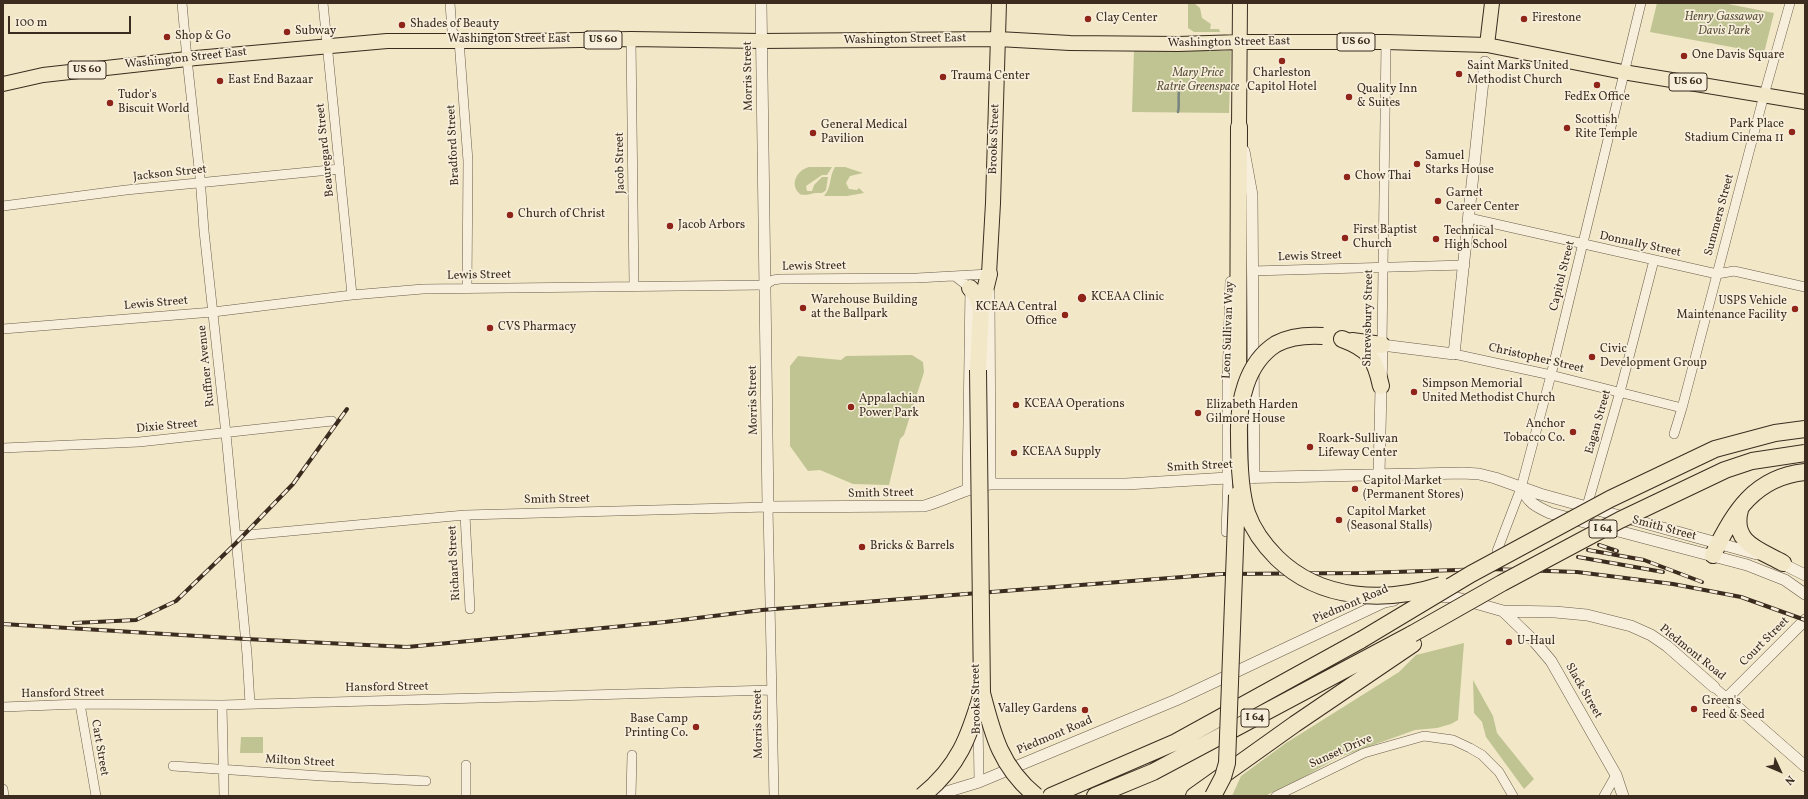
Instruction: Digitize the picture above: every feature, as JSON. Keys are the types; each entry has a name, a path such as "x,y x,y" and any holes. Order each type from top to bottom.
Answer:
{"highway":[{"path":"1213,796 1223,777 1227,763 1239,465 1238,127"},
{"path":"989,274 980,307 978,370 982,694 994,738 1002,756 1016,777 1036,796"},
{"path":"970,288 976,295 980,307"},
{"path":"1238,415 1247,381 1254,367 1264,354 1276,344 1291,338 1307,335 1382,345"},
{"path":"1342,339 1365,350 1375,362 1380,386"},
{"name":"I 64","path":"1051,796 1176,742 1361,640 1471,574 1610,499 1715,449 1775,433 1805,430"},
{"name":"I 64","path":"1095,796 1153,772 1415,638 1502,583 1620,520 1725,470 1752,461 1805,453"},
{"path":"1239,465 1247,513 1257,534 1269,550 1284,565 1298,576 1314,585 1357,595 1393,596 1424,591 1471,574"},
{"path":"1716,549 1740,510 1754,492 1764,484 1774,479 1798,473"},
{"path":"1740,510 1738,526 1748,543 1783,563"},
{"path":"1194,796 1415,638"},
{"path":"922,796 950,768 961,751 970,733 982,694"}],"main road":[{"name":"Brooks Street","path":"989,274 999,3"},
{"name":"Leon Sullivan Way","path":"1238,127 1240,3"},
{"path":"1487,45 1492,3"},
{"name":"Washington Street East","path":"3,84 37,76 187,59 387,41 631,39 762,41 998,39 1070,43 1178,44 1240,42 1386,42 1487,45 1623,72 1805,102"}],"street":[{"name":"Ruffner Avenue","path":"182,3 236,536 250,704"},
{"name":"Beauregard Street","path":"323,3 352,295"},
{"name":"Bradford Street","path":"450,3 452,31 459,40 468,161 467,288"},
{"name":"Morris Street","path":"761,3 768,507 774,796"},
{"name":"Capitol Street","path":"1497,551 1521,488 1551,375 1623,72 1641,3"},
{"name":"Summers Street","path":"1674,434 1790,3"},
{"name":"Jacob Street","path":"631,39 634,286"},
{"name":"Shrewsbury Street","path":"1379,475 1386,42"},
{"path":"1454,354 1465,265 1487,45"},
{"name":"Leon Sullivan Way","path":"1238,127 1252,195 1254,478"},
{"name":"Leon Sullivan Way","path":"1226,532 1233,172 1238,127"},
{"name":"Jackson Street","path":"3,206 201,183 340,169"},
{"name":"Donnally Street","path":"1469,218 1583,245 1717,274 1734,271 1805,287"},
{"name":"Eagan Street","path":"1582,521 1620,392 1654,260"},
{"name":"Lewis Street","path":"1252,271 1383,266 1465,265"},
{"path":"989,274 990,484"},
{"name":"Lewis Street","path":"3,329 214,312 352,295 467,288 765,285 773,280 780,279 956,277 989,274"},
{"path":"956,277 970,288 967,490"},
{"name":"Christopher Street","path":"1382,345 1454,354 1551,375 1682,408"},
{"name":"Dixie Street","path":"3,448 140,442 226,434 332,421"},
{"name":"Smith Street","path":"236,536 465,515 768,507 924,506 938,502 976,486 990,484 1126,484 1228,478 1479,474 1716,549 1785,580 1805,594"},
{"name":"Smith Street","path":"1521,488 1527,499 1536,506 1550,513 1783,563 1805,575"},
{"name":"Richard Street","path":"465,515 470,609"},
{"name":"Piedmont Road","path":"933,796 979,782 1176,700 1384,602 1404,597 1426,596 1454,597 1503,611 1555,612 1587,615 1608,619 1631,626 1651,635 1667,646 1805,766"},
{"name":"Slack Street","path":"1503,611 1534,641 1551,661 1569,690 1616,775 1624,796"},
{"name":"Brooks Street","path":"976,617 979,782"},
{"name":"Court Street","path":"1727,698 1805,620"},
{"name":"Hansford Street","path":"3,707 80,704 222,705 772,690"},
{"name":"Cart Street","path":"80,704 96,796"},
{"path":"222,705 224,796"},
{"name":"Sunset Drive","path":"1276,796 1364,753 1424,736 1453,740 1482,755 1499,772 1513,796"},
{"path":"631,796 632,755"},
{"path":"466,765 466,796"},
{"name":"Milton Street","path":"173,766 426,781"},
{"path":"1604,796 1616,775"},
{"path":"3,789 4,796"}],"green space":[{"path":"1194,3 1200,8 1202,18 1211,24 1210,29 1219,29 1220,32 1194,32 1188,28 1188,4"},
{"name":"Henry Gassaway Davis Park","path":"1657,3 1723,3 1774,13 1764,53 1650,32"},
{"name":"Mary Price Ratrie Greenspace","path":"1134,50 1230,51 1229,113 1132,112"},
{"path":"809,167 832,167 827,175 822,175 806,186 807,191 812,191 814,185 822,177 828,177 826,190 824,192 803,195 797,190 795,182 798,174"},
{"path":"835,167 845,167 863,173 850,176 846,183 849,189 857,190 859,188 864,193 847,196 824,196 827,193"},
{"name":"Appalachian Power Park","path":"912,355 923,362 924,372 904,435 900,439 889,485 853,484 820,470 808,471 790,446 790,366 798,356 841,360 846,356"},
{"path":"1464,643 1458,720 1451,724 1437,728 1415,730 1337,758 1302,778 1265,796 1232,796 1241,776 1286,743 1399,672 1416,655"},
{"path":"1473,680 1493,716 1497,733 1534,779 1524,789 1486,737 1482,722 1474,713"},
{"path":"241,737 263,737 263,753 240,753"}],"waterway":[{"path":"1178,112 1180,87"}],"railway":[{"path":"74,623 136,620 176,601 236,543 293,484 347,409"},
{"path":"1599,545 1617,551"},
{"path":"1588,550 1644,560 1702,582"},
{"path":"1578,557 1663,572"},
{"path":"3,624 407,647 665,622 762,610 1221,574 1362,573 1490,569 1577,572 1673,584 1741,597 1805,620"}],"place":[{"name":"Clay Center","path":"1088,19"},
{"name":"Firestone","path":"1524,19"},
{"name":"Shades of Beauty","path":"402,25"},
{"name":"Subway","path":"287,32"},
{"name":"Shop & Go","path":"167,37"},
{"name":"One Davis Square","path":"1684,56"},
{"name":"Charleston Capitol Hotel","path":"1282,61"},
{"name":"Saint Marks United Methodist Church","path":"1459,74"},
{"name":"Trauma Center","path":"943,77"},
{"name":"East End Bazaar","path":"220,81"},
{"name":"FedEx Office","path":"1597,85"},
{"name":"Quality Inn & Suites","path":"1349,97"},
{"name":"Tudor's Biscuit World","path":"110,103"},
{"name":"Scottish Rite Temple","path":"1567,128"},
{"name":"Park Place Stadium Cinema 11","path":"1792,132"},
{"name":"General Medical Pavilion","path":"813,133"},
{"name":"Samuel Starks House","path":"1417,164"},
{"name":"Chow Thai","path":"1347,177"},
{"name":"Garnet Career Center","path":"1438,201"},
{"name":"Church of Christ","path":"510,215"},
{"name":"Jacob Arbors","path":"670,226"},
{"name":"First Baptist Church","path":"1345,238"},
{"name":"Technical High School","path":"1436,239"},
{"name":"KCEAA Clinic","path":"1082,298"},
{"name":"Warehouse Building at the Ballpark","path":"803,308"},
{"name":"USPS Vehicle Maintenance Facility","path":"1795,309"},
{"name":"KCEAA Central Office","path":"1065,315"},
{"name":"CVS Pharmacy","path":"490,328"},
{"name":"Civic Development Group","path":"1592,357"},
{"name":"Simpson Memorial United Methodist Church","path":"1414,392"},
{"name":"KCEAA Operations","path":"1016,405"},
{"name":"Appalachian Power Park","path":"851,407"},
{"name":"Elizabeth Harden Gilmore House","path":"1198,413"},
{"name":"Anchor Tobacco Co.","path":"1573,432"},
{"name":"Roark-Sullivan Lifeway Center","path":"1310,447"},
{"name":"KCEAA Supply","path":"1014,453"},
{"name":"Capitol Market (Permanent Stores)","path":"1355,489"},
{"name":"Capitol Market (Seasonal Stalls)","path":"1339,520"},
{"name":"Bricks & Barrels","path":"862,547"},
{"name":"U-Haul","path":"1509,642"},
{"name":"Green's Feed & Seed","path":"1694,709"},
{"name":"Valley Gardens","path":"1085,710"},
{"name":"Base Camp Printing Co.","path":"696,727"}]}
